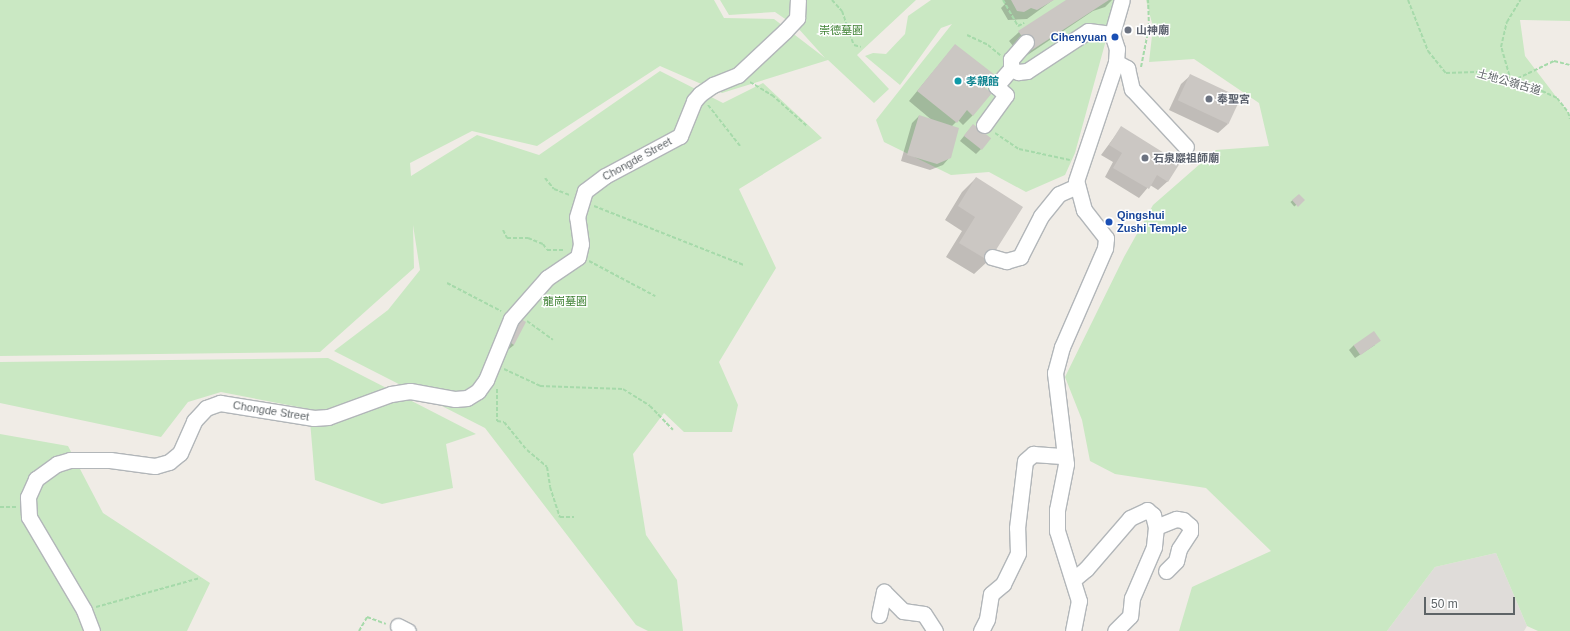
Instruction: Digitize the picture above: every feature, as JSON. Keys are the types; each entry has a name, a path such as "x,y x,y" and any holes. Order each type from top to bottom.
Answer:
{"street":[{"name":"Chongde Street","path":"92,631 84,610 34,530 28,508 31,487 36,479 57,464 70,460 110,460 155,466 169,462 180,453 194,421 206,408 220,403 314,418 328,416 391,394 410,391 467,398 478,391 486,380 514,316 547,278 584,259 575,198 605,176 680,136 694,101 700,94 713,85 738,75 797,18 798,0"},
{"path":"1122,0 1112,34 1116,49 1132,89 1186,147"},
{"path":"1008,64 1018,72 1026,71 1088,31 1112,34"},
{"path":"984,124 1006,94 996,86 1011,59 1026,42"},
{"path":"1073,631 1079,601 1074,579 1057,531 1057,510 1064,479 1065,456 1056,373 1062,347 1102,259 1106,238 1084,210 1077,186 1081,163 1122,65"},
{"path":"992,257 1006,261 1020,257 1041,216 1059,194 1077,186"},
{"path":"981,631 987,619 991,594 1003,584 1018,553 1017,528 1025,462 1033,454 1065,456"},
{"path":"1074,579 1086,570 1130,518 1147,510 1153,515 1156,527 1154,547 1132,598 1130,616 1115,631"},
{"path":"1156,527 1176,519 1183,520 1190,526 1190,532 1179,549 1176,560 1166,571"},
{"path":"879,615 884,592 903,611 924,614 935,631"}],"path":[{"path":"832,0 842,11 854,45 861,47"},
{"path":"1003,0 1018,26 1024,23"},
{"path":"1122,65 1141,71 1148,28 1148,0"},
{"name":"土地公嶺古道","path":"1408,0 1428,51 1446,72 1483,72 1557,98 1568,112 1570,119"},
{"path":"1520,0 1507,22 1501,47 1511,81 1554,61 1570,65"},
{"path":"968,34 988,45 1008,64"},
{"path":"738,75 772,94 807,126"},
{"path":"700,94 724,128 740,146"},
{"path":"984,124 1019,150 1081,163"},
{"path":"545,178 554,189 744,265"},
{"path":"502,230 507,238 528,238 543,244 547,250 567,250 655,296"},
{"path":"447,282 514,316 553,340"},
{"path":"501,367 540,386 623,389 650,406 673,430"},
{"path":"497,381 497,420 504,422 527,450 547,467 550,487 560,517 574,517"},
{"path":"0,507 28,508"},
{"path":"84,610 200,578"},
{"path":"359,631 367,617 385,625 387,621 403,629"}],"shaded area":[{"path":"1496,553 1527,626 1524,631 1387,631 1435,567"}],"green space":[{"path":"0,0 714,0 724,18 774,19 825,58 797,27 775,12 729,15 720,0 916,0 857,55 889,89 874,103 828,60 722,93 660,66 537,146 472,131 410,163 411,176 477,135 539,155 660,71 723,103 763,83 822,138 739,189 776,268 719,362 738,405 732,432 684,432 664,413 633,454 646,535 677,580 683,631 648,631 636,625 485,428 334,351 388,310 420,270 413,225 414,268 320,352 0,356"},
{"path":"931,0 1117,0 1075,153 1065,175 1026,192 989,172 951,175 884,142 876,120 952,24 941,28 900,85 865,56 873,53 886,54 905,34 908,16"},
{"path":"1146,0 1570,0 1570,21 1520,20 1525,56 1570,115 1570,631 1538,631 1527,626 1496,553 1435,567 1387,631 1179,631 1192,587 1271,551 1206,488 1115,474 1090,461 1082,420 1065,377 1124,257 1153,205 1216,150 1269,146 1259,103 1194,59 1149,62 1153,27"},
{"path":"328,358 476,434 446,444 453,488 382,504 315,480 309,409 221,392 188,402 161,437 0,403 0,362"},
{"path":"0,434 68,446 103,513 210,583 187,631 0,631"}],"building":[{"path":"1011,0 1054,0 1037,10 1031,8 1024,12 1017,11"},
{"path":"1066,0 1109,0 1032,50 1018,31"},
{"name":"孝親館","path":"955,44 995,75 985,88 992,93 973,116 967,110 957,123 917,91"},
{"name":"奉聖宮","path":"1190,74 1241,98 1228,124 1178,100"},
{"path":"919,115 959,128 951,158 937,164 907,155"},
{"path":"973,124 991,138 982,150 964,136"},
{"name":"石泉巖祖師廟","path":"1121,126 1180,163 1168,182 1157,175 1149,189 1113,168 1122,153 1109,145"},
{"path":"976,177 1023,207 989,261 959,243 975,217 958,206"},
{"path":"1299,194 1305,200 1298,207 1292,200"},
{"path":"518,317 526,322 514,345 505,339"},
{"path":"1374,331 1381,341 1360,355 1354,345"}],"place":[{"name":"山神廟","path":"1128,30"},
{"name":"Cihenyuan","path":"1115,37"},
{"name":"孝親館","path":"958,81"},
{"name":"奉聖宮","path":"1209,99"},
{"name":"石泉巖祖師廟","path":"1145,158"},
{"name":"Qingshui Zushi Temple","path":"1109,222"}],"park label":[{"name":"崇德墓園","path":"841,30"},
{"name":"龍崗墓園","path":"565,301"}]}
